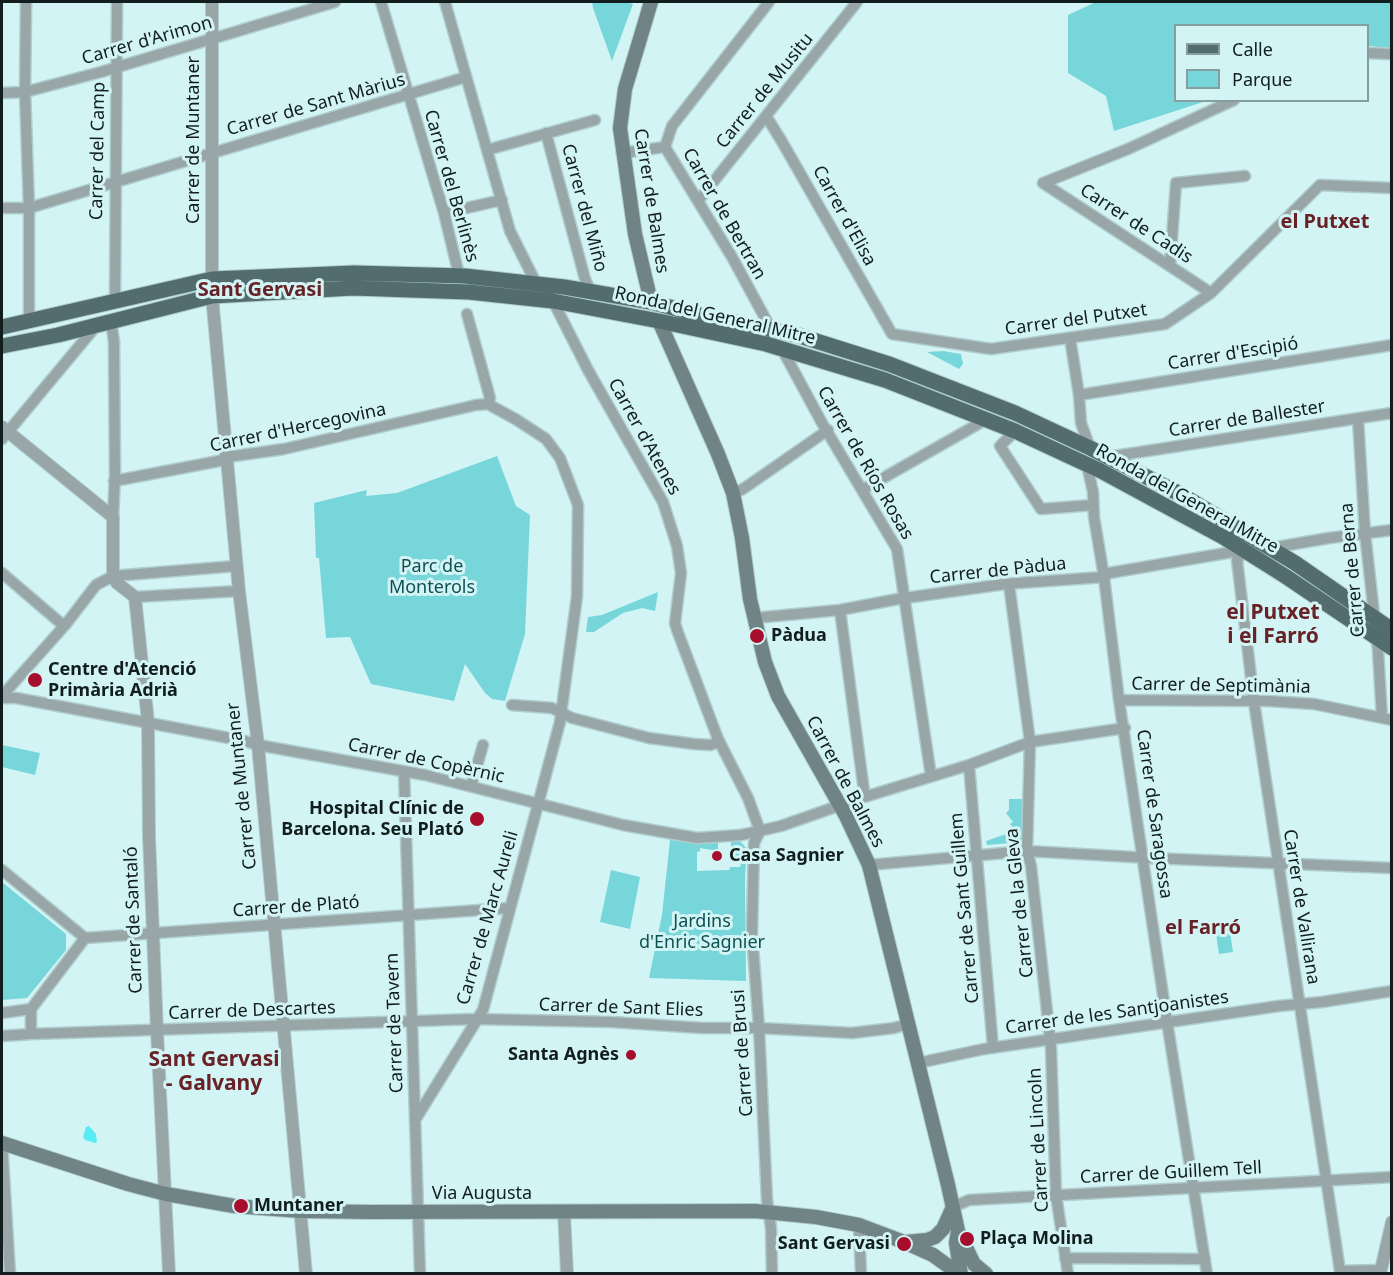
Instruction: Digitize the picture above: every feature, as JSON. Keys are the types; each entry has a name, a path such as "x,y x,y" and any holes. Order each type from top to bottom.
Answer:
{"main road":[{"name":"Carrer de Balmes","path":"651,2 625,89 620,116 622,153 635,234 651,302"},
{"name":"Ronda del General Mitre","path":"2,327 212,279 354,273 459,275 536,283 651,302 695,314 771,329 879,361 1015,413 1180,494 1271,548 1392,630"},
{"path":"212,279 212,296"},
{"name":"Ronda del General Mitre","path":"2,346 212,296 353,288 469,292 553,301 659,321 782,348 885,380 1015,431 1159,501 1244,550 1392,648"},
{"path":"651,302 659,321"},
{"name":"Carrer de Balmes","path":"659,321 733,493 754,618 765,662 778,696 841,806 869,865 953,1207 958,1231 956,1243 960,1274"},
{"path":"771,329 782,348"},
{"path":"1244,550 1271,548"},
{"name":"Via Augusta","path":"2,1143 80,1170 166,1194 234,1206 300,1211 418,1213 769,1212 847,1222 933,1255 960,1274"},
{"path":"904,1242 935,1237 943,1228 953,1207"},
{"path":"958,1231 971,1260 986,1274"}],"street":[{"path":"26,2 25,92 29,208 29,321"},
{"name":"Carrer del Camp","path":"115,302 117,2"},
{"name":"Carrer de Muntaner","path":"212,2 212,279"},
{"name":"Carrer d'Arimon","path":"2,93 25,92 117,67 211,39 300,6 335,2"},
{"name":"Carrer del Berlinès","path":"381,2 444,213 459,275"},
{"path":"445,2 512,235 536,283"},
{"name":"Carrer de Bertran","path":"769,2 672,126 665,147 732,257 771,329"},
{"name":"Carrer de Musitu","path":"698,201 857,2"},
{"path":"1369,52 1392,54"},
{"name":"Carrer de Sant Màrius","path":"2,208 29,208 466,77"},
{"name":"Carrer de Cadis","path":"1211,293 1043,183 1128,149 1230,102"},
{"name":"Carrer d'Elisa","path":"766,116 892,334"},
{"path":"487,150 595,120"},
{"name":"Carrer del Miño","path":"546,133 585,279 591,292"},
{"path":"622,153 665,147"},
{"path":"1170,266 1176,183 1245,176"},
{"name":"Carrer del Putxet","path":"892,334 991,349 1165,324 1211,293 1320,184 1392,188"},
{"path":"444,213 502,200"},
{"name":"Carrer de Muntaner","path":"212,296 236,566 258,745 306,1274"},
{"name":"Carrer d'Atenes","path":"553,301 588,370 663,502 677,546 681,573 675,623 719,742 748,798 760,831"},
{"path":"467,314 490,398 488,404"},
{"path":"113,517 3,432 104,323 114,342 113,576 117,583 135,597 239,591"},
{"path":"1070,338 1081,423 1090,448"},
{"name":"Carrer d'Escipió","path":"1079,394 1392,345"},
{"name":"Carrer de Ríos Rosas","path":"782,348 897,549 931,776"},
{"name":"Carrer d'Hercegovina","path":"114,481 216,462 227,457 284,449 488,404"},
{"name":"Carrer de Marc Aureli","path":"415,1120 483,1010 562,712 562,697 577,596 578,505 560,458 546,439 488,404"},
{"name":"Carrer de Ballester","path":"1108,457 1392,413"},
{"path":"862,490 987,419"},
{"name":"Carrer de Berna","path":"1358,419 1365,533 1387,719"},
{"path":"733,493 743,489 828,430"},
{"path":"1015,431 1000,446 1041,509 1093,506"},
{"name":"Carrer de Saragossa","path":"1087,465 1093,492 1119,700 1207,1274"},
{"path":"1271,548 1392,530"},
{"name":"Carrer de Pàdua","path":"754,618 840,610 904,598 1009,584 1104,577 1109,573 1244,550"},
{"name":"Carrer de Vallirana","path":"1244,550 1238,560 1239,584 1254,702 1340,1271 1381,1272"},
{"path":"2,697 64,626 96,585 113,576 236,566"},
{"path":"2,573 64,626"},
{"name":"Carrer de la Gleva","path":"1009,584 1030,742 1027,851 1031,866 1051,1040"},
{"name":"Carrer de Santaló","path":"135,597 148,722 149,836 169,1274"},
{"path":"840,610 864,791 861,798"},
{"name":"Carrer de Copèrnic","path":"2,697 148,722 258,745 404,771 623,825 697,838 741,835 781,826 861,798 969,765 1030,742 1125,728"},
{"name":"Carrer de Septimània","path":"1119,700 1269,701 1314,704 1387,719"},
{"path":"512,705 552,708 572,718 649,738 694,744 719,742"},
{"path":"471,786 483,745"},
{"name":"Carrer de Sant Guillem","path":"969,765 993,1048"},
{"name":"Carrer de Tavern","path":"404,771 420,1274"},
{"name":"Carrer de Brusi","path":"760,831 754,843 752,934 772,1274"},
{"path":"869,865 1027,851 1392,868"},
{"path":"2,870 85,938 31,1009 31,1034"},
{"name":"Carrer de Plató","path":"85,938 154,935 263,924 509,909"},
{"name":"Carrer de les Santjoanistes","path":"918,1063 993,1048 1392,991"},
{"path":"2,1013 31,1009"},
{"name":"Carrer de Sant Elies","path":"476,1019 612,1022 702,1028 759,1028 852,1033 908,1024"},
{"name":"Carrer de Descartes","path":"2,1036 476,1019"},
{"name":"Carrer de Lincoln","path":"1051,1040 1056,1195 1068,1274"},
{"path":"2,1143 4,1218 10,1274"},
{"name":"Carrer de Guillem Tell","path":"953,1207 969,1200 1392,1177"},
{"path":"564,1212 567,1274"},
{"path":"1381,1272 1391,1224"},
{"path":"859,1225 861,1274"},
{"path":"1065,1258 1205,1259"}],"green space":[{"path":"592,2 633,4 612,61 593,8"},
{"path":"1096,2 1391,2 1391,48 1369,46 1369,24 1174,24 1174,102 1203,102 1114,131 1106,96 1068,73 1068,15"},
{"path":"943,351 961,354 963,364 959,369 927,352"},
{"name":"Parc de Monterols","path":"497,456 516,506 530,515 525,634 505,701 492,699 485,693 465,664 454,701 371,684 350,637 326,638 319,558 316,558 314,503 367,490 366,496 397,493"},
{"path":"658,592 655,611 642,608 623,613 594,632 586,632 588,617 602,615"},
{"path":"2,745 40,753 35,775 2,767"},
{"path":"1009,799 1023,799 1022,842 987,845 986,841 1006,834 1013,828 1010,824 1013,822 1006,813 1009,810"},
{"name":"Jardins d'Enric Sagnier","path":"670,840 718,843 718,851 700,848 697,852 697,871 729,870 730,867 740,867 743,858 731,855 731,842 740,841 747,849 746,981 649,978 662,915"},
{"path":"611,870 640,877 630,929 600,922"},
{"path":"2,882 66,934 66,950 27,998 2,1000"},
{"path":"1229,926 1233,952 1219,954 1215,928"}],"shaded area":[{"path":"89,1126 96,1134 97,1142 95,1143 83,1137 86,1127"}],"place":[{"name":"Pàdua","path":"757,636"},
{"name":"Centre d'Atenció Primària Adrià","path":"35,680"},
{"name":"Hospital Clínic de Barcelona. Seu Plató","path":"477,819"},
{"name":"Casa Sagnier","path":"717,856"},
{"name":"Santa Agnès","path":"631,1055"},
{"name":"Muntaner","path":"241,1206"},
{"name":"Plaça Molina","path":"967,1239"},
{"name":"Sant Gervasi","path":"904,1244"}],"district":[{"name":"el Putxet","path":"1325,222"},
{"name":"Sant Gervasi","path":"260,290"},
{"name":"el Putxet i el Farró","path":"1273,625"},
{"name":"el Farró","path":"1203,928"},
{"name":"Sant Gervasi - Galvany","path":"214,1072"}]}
